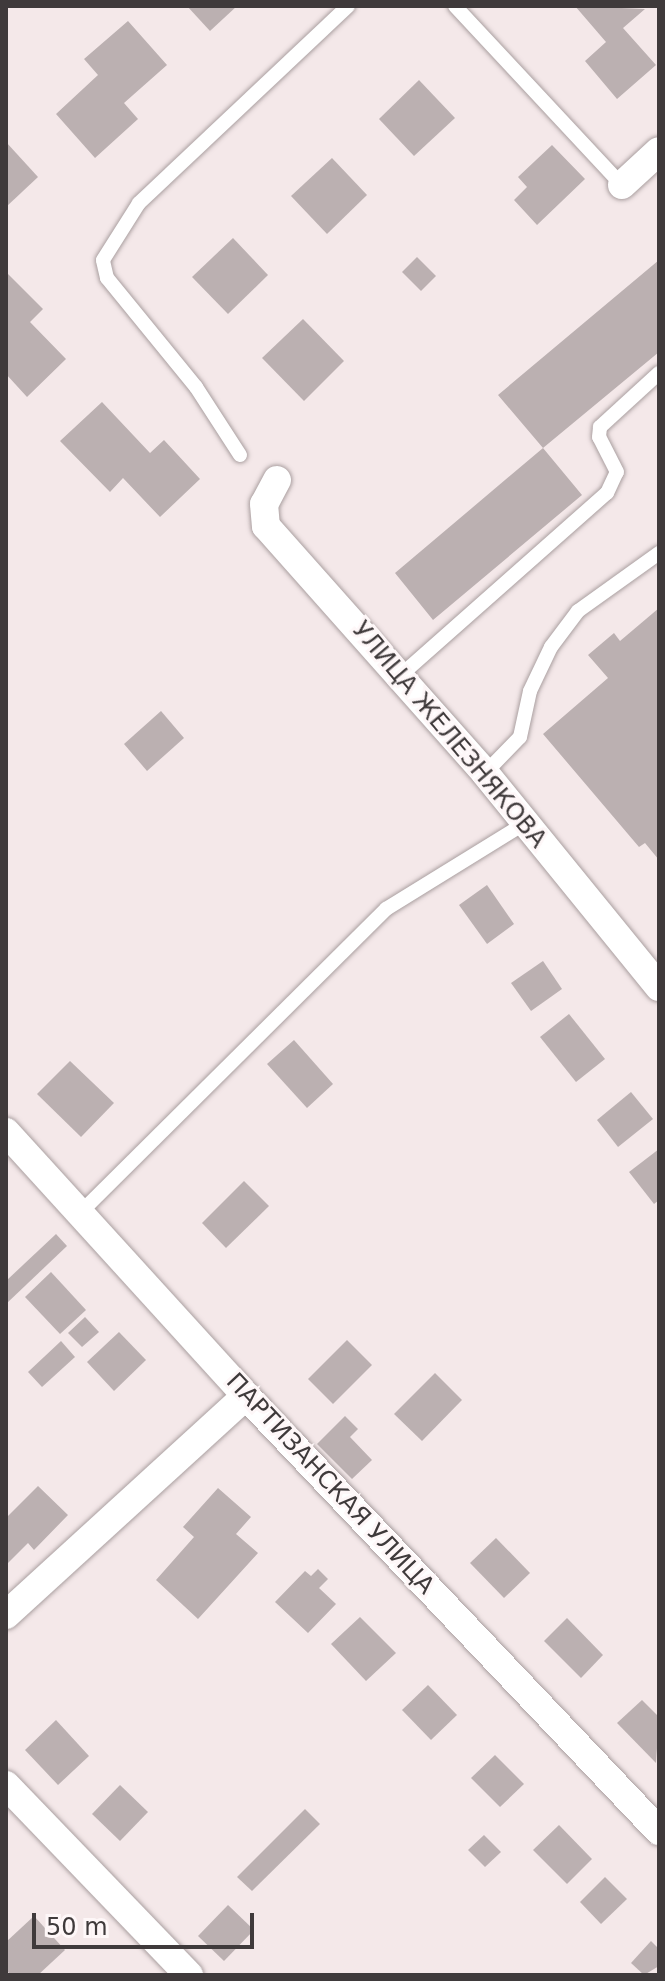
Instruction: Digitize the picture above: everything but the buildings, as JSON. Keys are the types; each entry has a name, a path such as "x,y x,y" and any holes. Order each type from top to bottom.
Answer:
{"street":[{"path":"622,185 659,151"},
{"name":"УЛИЦА ЖЕЛЕЗНЯКОВА","path":"277,480 264,504 266,526 485,773 659,987"},
{"name":"ПАРТИЗАНСКАЯ УЛИЦА","path":"6,1132 82,1211 246,1396 659,1831"},
{"path":"6,1615 246,1396"},
{"path":"6,1785 189,1975"}],"lane":[{"path":"240,455 196,387 107,278 103,260 139,203 348,6"},
{"path":"455,6 622,185"},
{"path":"401,675 607,493 617,472 599,437 600,427 659,373"},
{"path":"485,773 520,737 530,691 551,647 578,611 659,553"},
{"path":"82,1211 386,909 525,823"}]}
